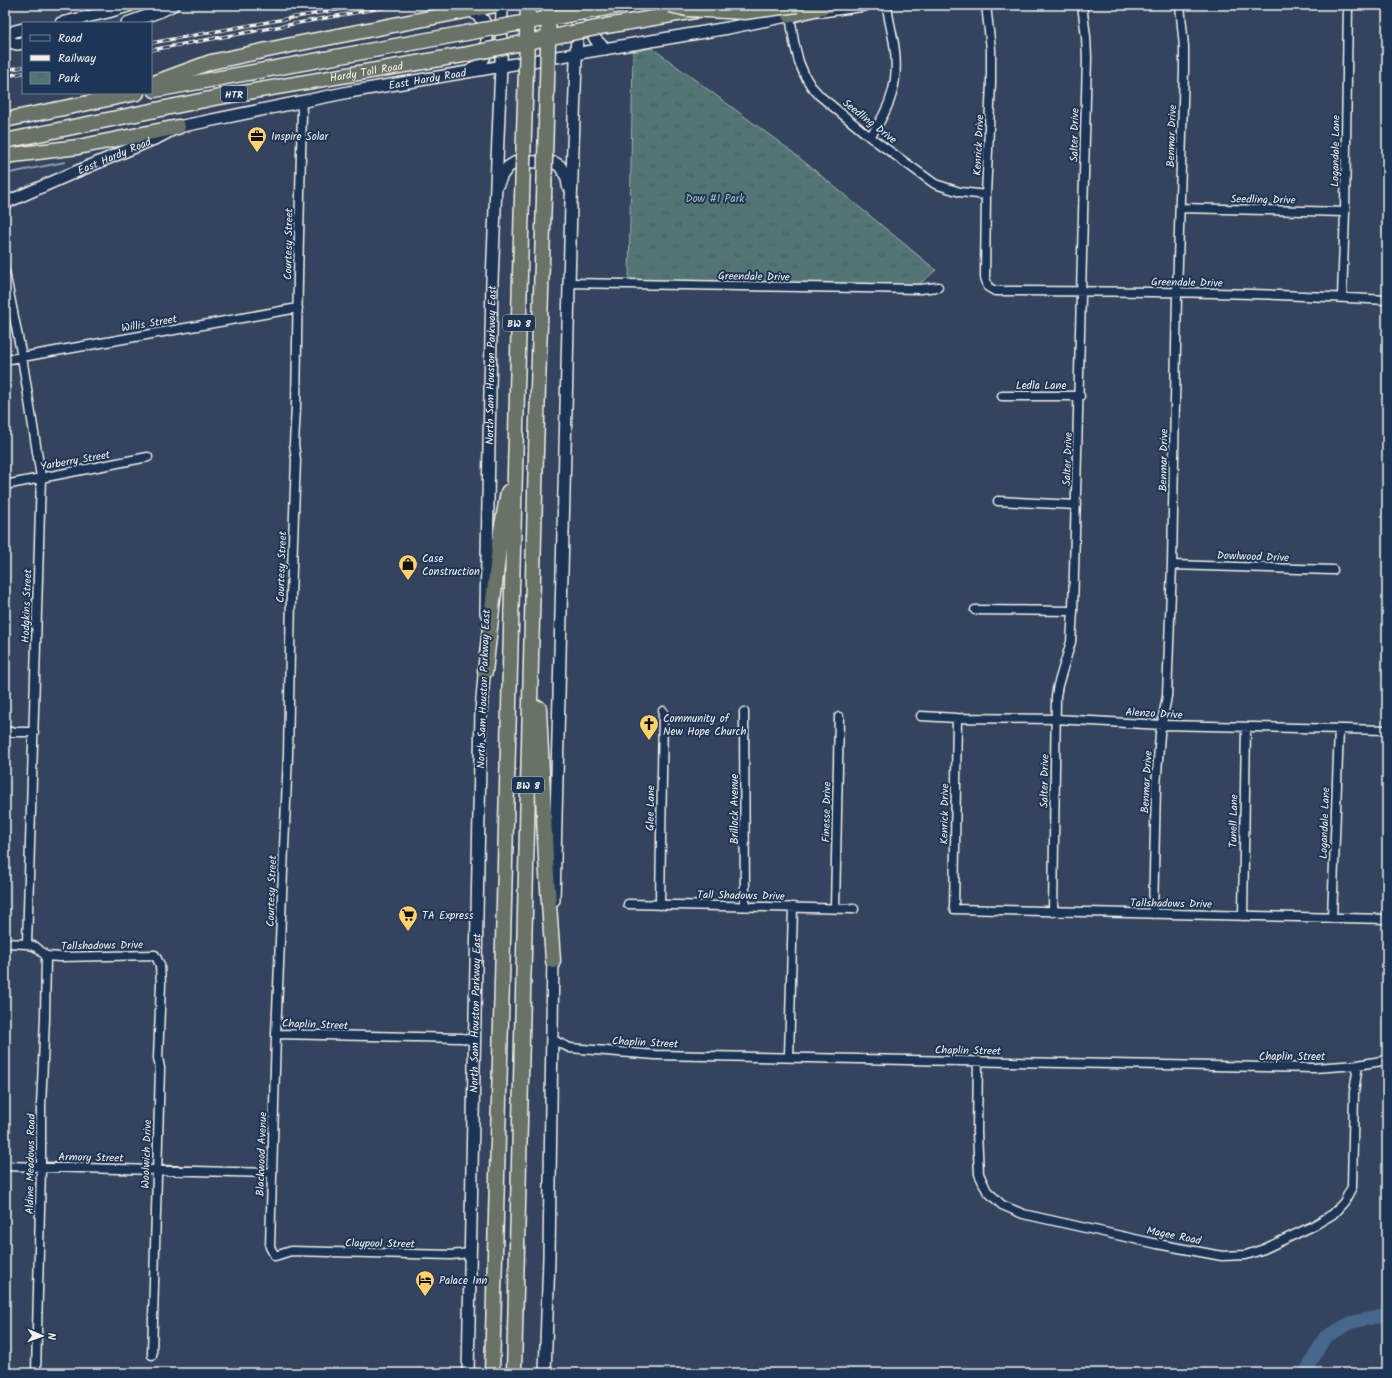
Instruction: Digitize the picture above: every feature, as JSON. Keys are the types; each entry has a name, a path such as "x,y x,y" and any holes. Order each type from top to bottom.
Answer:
{"highway":[{"path":"152,84 211,62 496,5"},
{"name":"BW 8","path":"492,1373 528,5"},
{"name":"BW 8","path":"514,1373 536,452 549,5"},
{"name":"Hardy Toll Road","path":"152,90 622,5"},
{"path":"670,5 687,9 745,12 794,10 831,5"},
{"name":"Hardy Toll Road","path":"5,141 219,97 729,5"},
{"path":"5,120 122,95"},
{"path":"5,156 78,147 178,127"},
{"path":"485,672 501,531 516,449"},
{"path":"536,452 539,719 553,961"}],"main road":[{"path":"64,22 131,5"},
{"path":"133,21 137,5"},
{"path":"133,21 173,5"},
{"name":"North Sam Houston Parkway East","path":"468,1373 481,711 485,672 492,289 502,5"},
{"path":"546,1373 549,1258 551,1039 571,204 578,5"},
{"path":"593,5 592,33 596,40 605,49"},
{"name":"East Hardy Road","path":"5,203 73,172 159,137 178,127 349,92 728,28 794,10 865,5"},
{"path":"470,71 483,60 487,50 487,27 484,20 471,10"},
{"path":"5,37 15,31 22,29"},
{"path":"5,41 17,44 22,43"},
{"path":"496,191 502,175 508,167 518,161 555,162 560,166 567,178 571,204"}],"street":[{"path":"870,137 886,111 895,86 896,66 887,5"},
{"name":"Kenrick Drive","path":"986,5 991,49 992,82 986,196 985,277 988,287"},
{"name":"Salter Drive","path":"1053,912 1056,696 1071,642 1080,396 1087,58 1082,5"},
{"name":"Benmar Drive","path":"1153,914 1156,786 1162,725 1167,696 1172,565 1177,293 1184,47 1180,5"},
{"name":"Logandale Lane","path":"1342,297 1345,212 1348,5"},
{"name":"Seedling Drive","path":"794,10 798,57 805,76 820,96 870,137 935,184 960,192 986,196"},
{"name":"Courtesy Street","path":"276,1034 289,703 290,602 296,460 294,444 296,422 301,102"},
{"name":"Seedling Drive","path":"1180,208 1345,212"},
{"name":"Hodgkins Street","path":"5,272 22,357 41,477 27,944"},
{"name":"Greendale Drive","path":"569,283 920,289 938,287"},
{"name":"Greendale Drive","path":"988,287 995,291 1177,293 1342,297 1387,300"},
{"name":"Willis Street","path":"5,360 298,308"},
{"name":"Ledla Lane","path":"1002,396 1080,396"},
{"name":"Yarberry Street","path":"5,485 148,457"},
{"path":"998,501 1076,505"},
{"name":"Dowlwood Drive","path":"1172,565 1333,570"},
{"path":"975,610 1073,611"},
{"name":"Glee Lane","path":"660,905 663,711"},
{"name":"Brillock Avenue","path":"744,712 745,906"},
{"name":"Alenzo Drive","path":"921,716 1056,719 1162,725 1387,730"},
{"name":"Finesse Drive","path":"835,908 839,717"},
{"name":"Kenrick Drive","path":"954,909 957,718"},
{"name":"Tunell Lane","path":"1243,916 1246,727"},
{"name":"Logandale Lane","path":"1332,918 1339,729"},
{"path":"5,732 34,732"},
{"name":"Tall Shadows Drive","path":"628,904 854,909"},
{"path":"789,1057 793,907"},
{"name":"Tallshadows Drive","path":"954,909 1387,919"},
{"name":"Tallshadows Drive","path":"5,943 27,944 36,947 46,956 60,958 155,955"},
{"name":"Woolwich Drive","path":"152,1355 160,1068 158,1058 161,984 160,964 155,955"},
{"name":"Aldine Meadows Road","path":"36,1373 41,1106 46,956"},
{"name":"Chaplin Street","path":"276,1034 462,1038 474,1041"},
{"name":"Blackwood Avenue","path":"276,1034 270,1247 275,1256 291,1251"},
{"name":"Chaplin Street","path":"551,1039 570,1048 655,1055 1314,1068 1358,1065 1387,1060"},
{"name":"Magee Road","path":"978,1061 977,1132 979,1174 987,1191 1002,1205 1023,1214 1173,1247 1222,1256 1246,1255 1264,1249 1313,1226 1333,1214 1344,1202 1352,1187 1354,1092 1358,1065"},
{"name":"Armory Street","path":"5,1166 272,1173"},
{"name":"Claypool Street","path":"291,1251 318,1253 451,1255 470,1253"}],"green space":[{"name":"Dow #1 Park","path":"652,48 791,151 936,270 917,286 629,280 633,52"}],"waterway":[{"path":"5,174 65,162"},
{"path":"1305,1373 1325,1337 1352,1322 1387,1315"}],"railway":[{"path":"152,43 363,5"},
{"path":"152,50 397,5"},
{"path":"5,70 22,67"},
{"path":"5,76 22,73"}],"place":[{"name":"Inspire Solar","path":"257,153"},
{"name":"Case Construction","path":"408,581"},
{"name":"Community of New Hope Church","path":"649,741"},
{"name":"TA Express","path":"408,932"},
{"name":"Palace Inn","path":"425,1297"}]}
